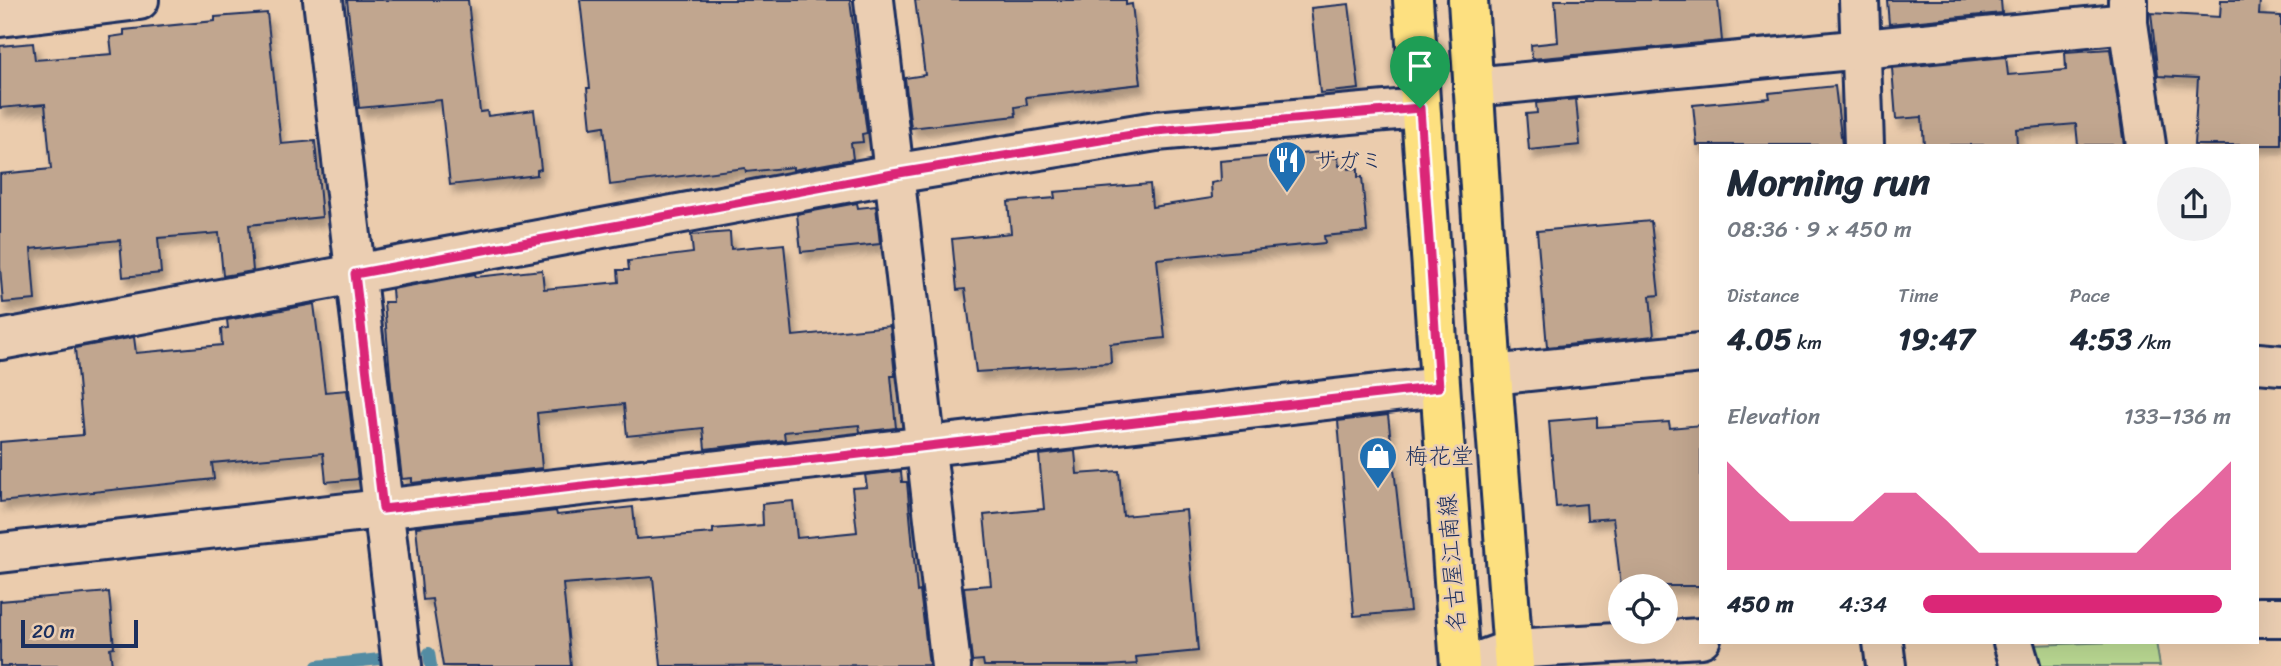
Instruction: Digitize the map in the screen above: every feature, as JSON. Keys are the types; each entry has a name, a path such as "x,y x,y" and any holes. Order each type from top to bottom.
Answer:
{"main road":[{"name":"名古屋江南線","path":"1413,0 1460,666"},
{"path":"1468,0 1492,375 1514,658"}],"street":[{"path":"0,17 139,0"},
{"path":"323,0 402,666"},
{"path":"874,0 951,666"},
{"path":"1859,0 1864,144"},
{"path":"1473,87 1861,49 2128,12 2146,144"},
{"path":"0,340 893,174 1156,131 1420,108"},
{"path":"1492,375 1699,353"},
{"path":"2259,363 2281,365"},
{"path":"0,553 1439,387"},
{"path":"2259,617 2281,617"},
{"path":"1466,666 1514,658 1699,638"},
{"path":"1884,644 1886,666"},
{"path":"2014,644 2020,666"}],"green space":[{"path":"2156,644 2160,666 2037,666 2032,645"}],"building":[{"path":"347,0 468,0 480,112 487,111 488,116 534,110 541,169 537,170 537,175 450,185 441,100 359,108"},
{"path":"580,0 850,0 867,133 862,134 863,142 851,143 853,159 793,170 793,167 746,172 745,168 610,185 604,126 591,128 587,88 590,88"},
{"path":"915,0 1126,0 1126,5 1132,4 1141,84 1026,97 1027,105 1015,107 1016,116 911,128 905,78 925,75"},
{"path":"1555,0 1718,0 1722,41 1532,59 1531,45 1558,42"},
{"path":"1887,0 2001,0 2002,13 1889,24"},
{"path":"2221,0 2260,0 2259,15 2281,16 2281,145 2194,144 2198,78 2158,76 2151,13 2220,17"},
{"path":"1349,4 1359,89 1320,93 1311,8"},
{"path":"267,13 281,144 315,141 322,217 249,225 253,271 223,276 219,233 158,238 161,273 123,277 120,240 31,249 35,300 3,303 0,267 0,174 51,169 45,104 0,108 0,46 33,43 35,60 112,54 110,37 124,35 124,30 215,21 215,17"},
{"path":"2110,49 2124,144 2078,144 2076,124 2016,129 2017,144 1924,144 1922,117 1896,119 1892,68 2006,57 2008,75 2066,70 2065,52"},
{"path":"1835,86 1842,144 1697,145 1693,105 1770,98 1769,93"},
{"path":"1576,99 1580,145 1529,150 1526,114 1537,113 1536,103"},
{"path":"1333,151 1333,158 1338,158 1339,166 1358,168 1358,177 1362,177 1367,232 1324,236 1325,243 1157,259 1165,338 1110,344 1111,363 976,372 965,289 957,290 952,239 1011,233 1008,202 1055,198 1054,192 1150,184 1152,207 1212,198 1211,183 1221,181 1220,161"},
{"path":"857,203 858,208 876,206 880,244 801,252 797,214"},
{"path":"1651,221 1659,295 1650,296 1654,336 1547,347 1537,231"},
{"path":"730,232 731,249 784,244 793,336 890,326 896,428 860,432 859,425 784,432 785,440 705,449 703,428 627,436 624,404 537,413 542,468 412,483 412,478 402,479 384,302 393,302 392,289 475,274 476,277 542,270 544,289 619,282 618,270 629,270 628,261 693,253 691,235"},
{"path":"314,304 325,392 347,390 358,479 326,482 323,453 212,463 214,479 0,502 0,442 83,435 75,348 134,337 136,353 222,345 221,329 228,328 227,320"},
{"path":"1388,415 1410,611 1354,616 1338,421"},
{"path":"1597,417 1597,427 1669,422 1670,428 1699,425 1699,586 1678,586 1678,574 1620,574 1613,518 1587,520 1586,504 1556,507 1549,421"},
{"path":"1075,451 1077,474 1119,471 1123,516 1186,510 1198,651 1136,657 1137,664 1107,666 984,666 983,660 972,661 964,587 991,585 984,515 1044,509 1039,455"},
{"path":"901,471 902,482 907,482 917,592 920,591 929,665 661,666 653,577 563,584 571,666 443,666 432,599 423,600 416,527 556,511 557,515 633,507 636,539 713,533 713,529 763,525 762,504 793,501 797,538 857,532 852,488 867,487 865,475"},
{"path":"109,592 114,647 110,648 112,666 0,666 0,601"}],"waterway":[{"path":"429,653 431,666"},
{"path":"317,666 380,659"}],"place":[{"name":"サガミ","path":"1287,194"},
{"name":"梅花堂","path":"1378,490"}],"route":[{"path":"1420,108 1439,387 383,509 355,274 893,174 1156,131 1420,108"}]}
